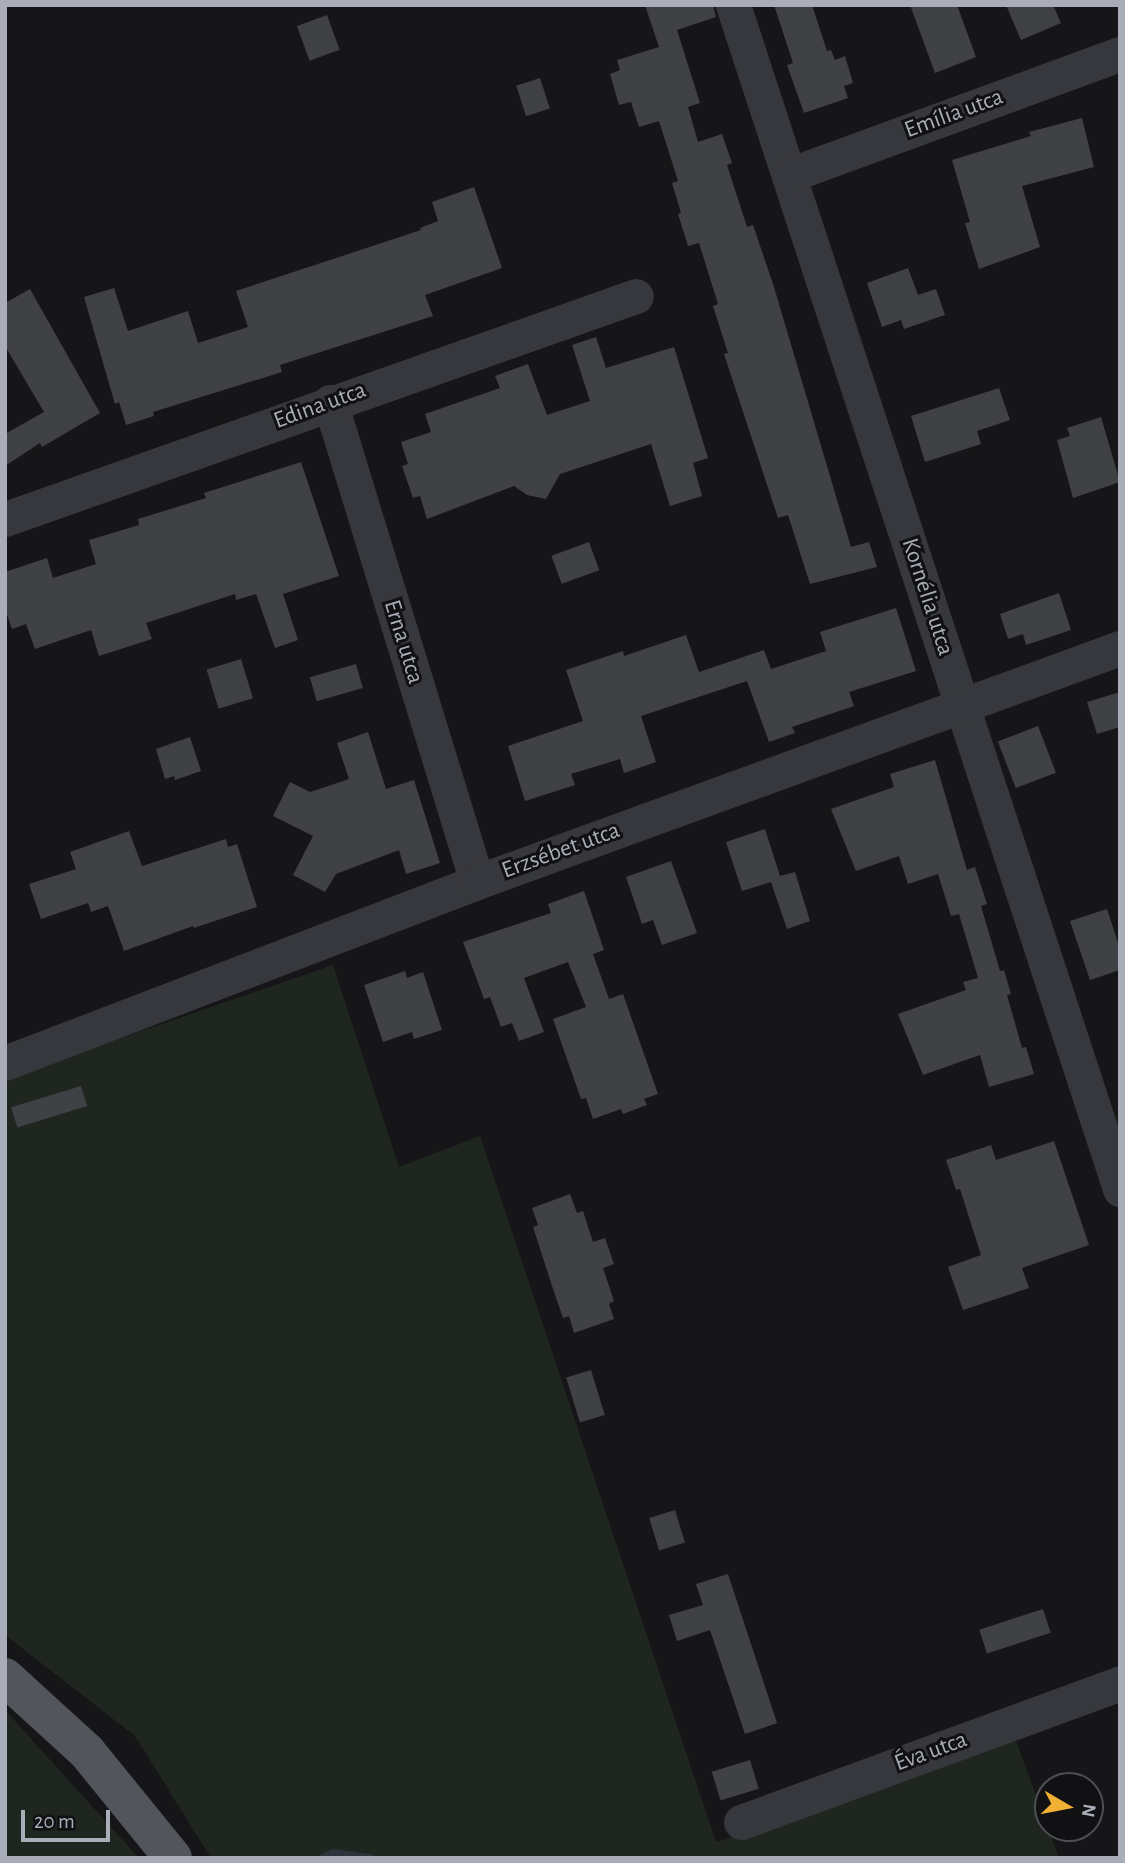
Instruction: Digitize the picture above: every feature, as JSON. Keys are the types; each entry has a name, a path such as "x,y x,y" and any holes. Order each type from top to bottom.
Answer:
{"main road":[{"path":"5,1677 87,1752 173,1858"}],"street":[{"name":"Kornélia utca","path":"733,5 1120,1189"},
{"name":"Emília utca","path":"789,175 1120,54"},
{"name":"Edina utca","path":"5,519 636,296"},
{"name":"Erna utca","path":"330,402 477,882"},
{"name":"Erzsébet utca","path":"5,1063 477,882 1120,648"},
{"name":"Éva utca","path":"741,1822 1120,1683"}],"shaded area":[{"path":"333,965 399,1167 480,1136 716,1842 1014,1735 1034,1790 1034,1842 1053,1842 1059,1858 211,1858 135,1736 5,1635 5,1078"},
{"path":"5,1710 139,1858 5,1858"}],"building":[{"path":"645,5 713,5 716,17 677,30 700,103 688,107 698,142 722,134 732,163 727,165 747,227 753,225 774,287 851,547 869,542 877,567 810,584 788,515 778,518 724,354 728,353 713,306 718,304 699,243 688,246 678,214 681,213 672,183 678,181 659,121 639,127 631,102 619,105 610,74 620,70 617,60 659,47"},
{"path":"774,5 812,5 827,51 831,50 835,60 845,56 853,83 844,86 848,98 804,113 787,65 793,63"},
{"path":"910,5 957,5 976,57 935,73"},
{"path":"1006,5 1053,5 1061,23 1021,40"},
{"path":"327,15 340,50 310,61 297,26"},
{"path":"540,78 550,108 526,116 516,86"},
{"path":"1082,118 1094,167 1022,186 1040,247 979,269 965,223 970,222 952,160 1031,136 1029,132"},
{"path":"474,187 502,268 425,295 433,316 280,365 282,372 153,412 154,416 126,425 119,402 115,404 84,297 114,288 128,331 188,311 198,343 248,327 236,291 421,230 420,228 438,221 432,202"},
{"path":"908,268 918,295 936,289 945,315 904,329 901,320 882,327 867,283"},
{"path":"30,289 100,413 42,447 40,443 5,466 5,434 44,412 5,346 5,303"},
{"path":"596,337 606,368 674,347 708,458 693,463 702,496 670,506 651,444 560,474 546,499 527,495 514,486 427,519 420,496 413,498 402,466 408,464 401,442 431,432 425,414 500,388 495,376 528,364 547,415 590,401 572,345"},
{"path":"999,388 1010,420 977,431 981,444 925,462 911,416"},
{"path":"1101,417 1120,482 1073,498 1057,440 1070,436 1067,428"},
{"path":"301,462 339,576 283,594 298,640 275,648 256,594 236,600 235,594 146,623 152,639 99,656 91,630 35,649 26,624 12,629 5,609 5,572 47,558 53,578 96,564 89,540 139,525 138,519 206,498 204,493"},
{"path":"589,542 599,570 562,584 551,556"},
{"path":"1059,593 1071,630 1026,645 1023,634 1008,639 1000,614"},
{"path":"896,608 916,671 849,692 854,706 792,727 795,733 769,742 747,681 641,716 656,762 624,773 620,759 571,774 575,785 525,801 508,746 583,721 566,670 623,651 624,656 686,635 699,672 764,650 771,669 826,651 820,632"},
{"path":"241,659 253,698 219,709 207,670"},
{"path":"356,664 363,688 317,701 310,677"},
{"path":"1120,692 1120,727 1097,734 1087,702"},
{"path":"1038,726 1056,773 1016,788 998,741"},
{"path":"368,732 386,789 414,780 440,863 406,874 399,850 336,874 325,892 293,875 313,836 273,816 290,782 310,792 349,779 337,743"},
{"path":"190,737 201,771 175,780 174,776 165,779 156,749"},
{"path":"935,760 967,870 975,867 987,904 981,906 1000,971 1004,970 1011,994 1007,995 1022,1048 1026,1047 1034,1074 989,1087 980,1055 923,1075 898,1014 966,990 963,982 978,978 959,914 951,916 938,874 908,884 899,856 856,871 831,809 894,787 890,774"},
{"path":"765,829 780,876 795,872 810,921 787,929 771,882 742,891 726,842"},
{"path":"129,831 142,866 226,839 228,847 237,844 257,907 124,951 108,906 91,912 88,903 41,919 29,884 76,869 70,852"},
{"path":"671,861 697,933 662,945 653,920 642,924 626,877"},
{"path":"584,891 604,950 593,954 609,999 623,994 658,1094 644,1099 647,1105 623,1114 621,1109 593,1119 586,1098 581,1099 553,1019 586,1007 568,962 524,978 544,1032 519,1041 512,1023 501,1027 490,997 484,999 463,942 551,913 548,904"},
{"path":"1107,909 1120,949 1120,970 1090,980 1070,921"},
{"path":"405,971 407,978 423,972 442,1030 414,1039 412,1032 383,1042 364,985"},
{"path":"81,1086 87,1106 17,1127 11,1107"},
{"path":"1054,1141 1089,1245 1022,1268 1029,1288 963,1310 948,1267 981,1255 960,1189 956,1190 946,1160 991,1145 996,1160"},
{"path":"570,1194 577,1213 583,1211 593,1242 605,1238 614,1264 603,1268 614,1301 609,1304 614,1319 574,1333 569,1316 563,1318 553,1289 533,1227 538,1225 532,1208"},
{"path":"591,1370 605,1415 580,1423 566,1378"},
{"path":"675,1510 685,1543 659,1550 649,1518"},
{"path":"728,1574 777,1723 745,1734 710,1630 677,1641 669,1615 703,1605 696,1584"},
{"path":"1043,1609 1051,1633 987,1653 979,1630"},
{"path":"750,1760 759,1789 721,1800 712,1772"}],"waterway":[{"path":"322,1858 333,1853 370,1858"}]}
